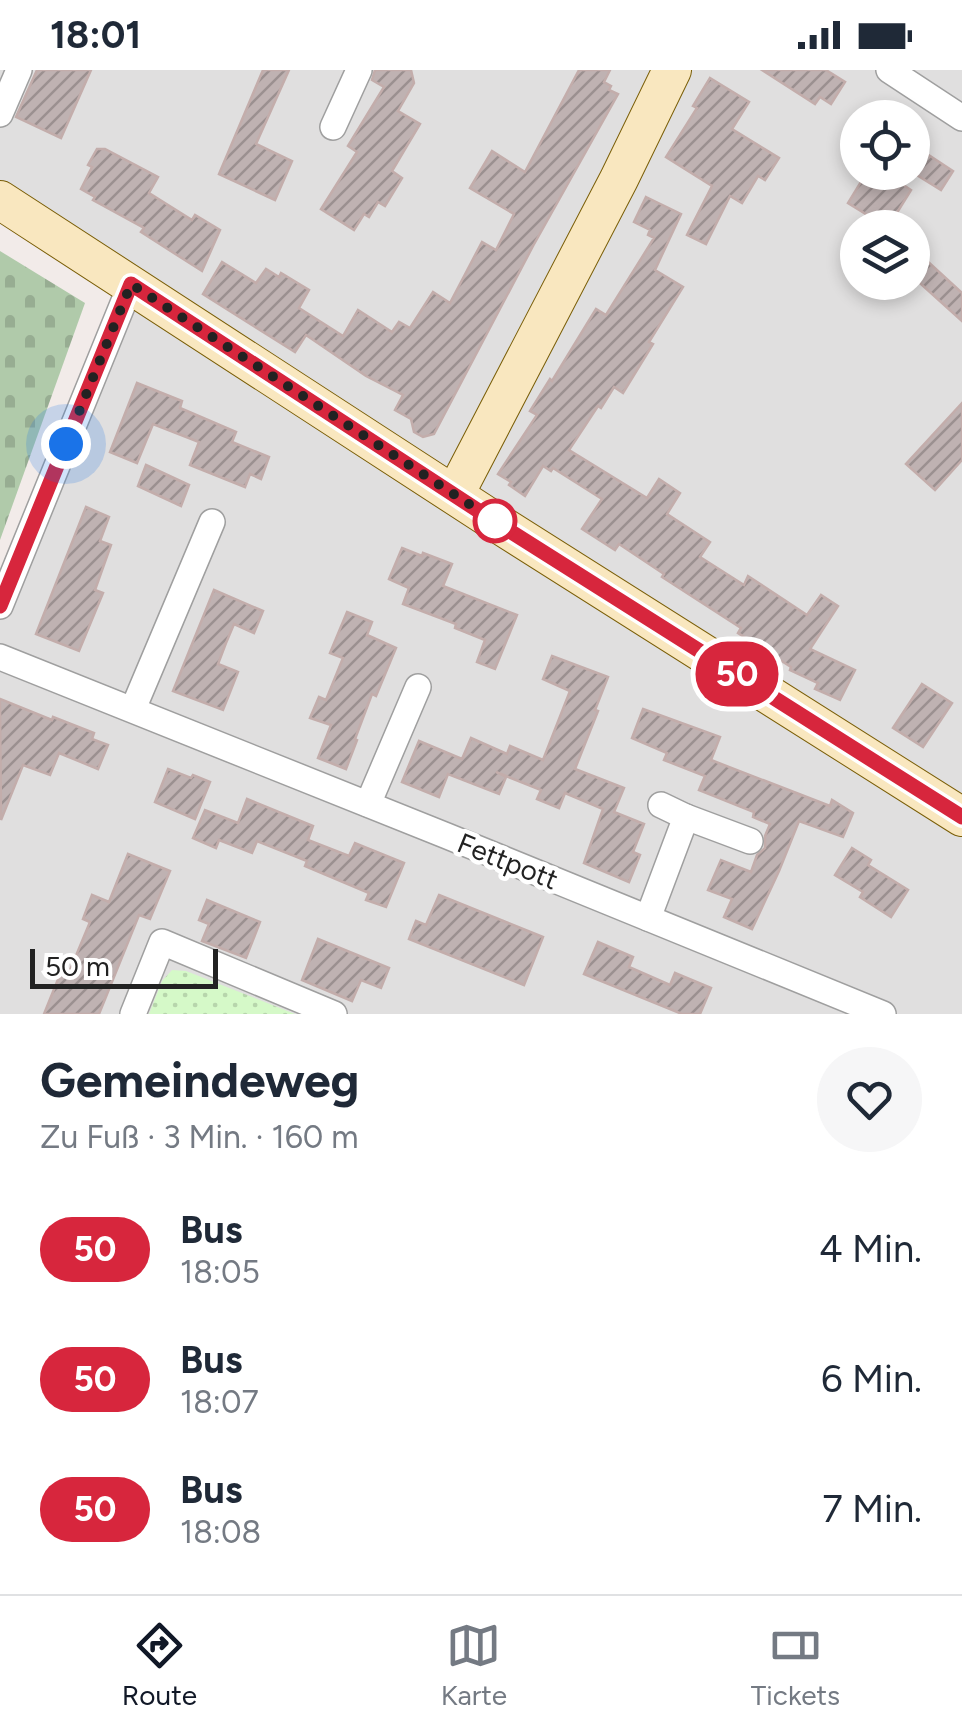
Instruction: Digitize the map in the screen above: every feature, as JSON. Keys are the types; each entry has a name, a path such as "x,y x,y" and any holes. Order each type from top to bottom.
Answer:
{"street":[{"path":"0,114 20,70"},
{"path":"333,127 358,70"},
{"path":"454,494 672,70"},
{"path":"889,70 962,118"},
{"path":"0,200 962,817"},
{"path":"0,606 131,284"},
{"path":"132,709 212,522"},
{"name":"Fettpott","path":"0,656 880,1014"},
{"path":"368,804 418,686"},
{"path":"661,805 750,841"},
{"path":"648,918 686,817"},
{"path":"134,1014 162,942 334,1014"}],"shaded area":[{"path":"0,70 962,70 962,1014 0,1014 0,606 131,284 0,190"}],"green space":[{"path":"0,251 85,303 0,540"},
{"path":"172,970 186,971 295,1014 149,1014 162,981"}],"building":[{"path":"37,70 91,70 61,138 16,117"},
{"path":"263,70 289,70 256,144 292,161 275,200 219,174"},
{"path":"375,70 411,70 414,83 398,111 420,124 392,171 402,178 385,206 378,202 354,230 321,209 357,152 348,146 384,87 372,80"},
{"path":"579,70 610,70 604,82 618,94 434,434 423,437 414,432 411,419 395,410 403,395 366,376 306,335 295,352 203,294 222,262 256,283 266,269 309,290 299,308 343,336 358,310 392,332 399,322 410,328 433,292 450,303 482,242 496,250 514,214 470,188 492,151 525,172"},
{"path":"762,70 826,70 845,82 831,104 820,97 815,104"},
{"path":"710,78 749,102 732,129 779,158 765,180 758,176 742,203 730,196 706,244 687,235 712,186 666,157 697,108 693,106"},
{"path":"97,149 105,149 158,177 149,193 192,220 195,215 220,230 202,271 141,232 144,228 93,200 95,197 81,189"},
{"path":"930,156 953,171 941,190 930,183"},
{"path":"856,190 911,190 899,210 859,210 848,203"},
{"path":"646,197 681,214 655,270 683,287 623,393 614,387 569,450 647,498 659,479 680,493 667,514 710,542 700,557 744,585 748,576 807,615 821,595 838,606 810,649 855,670 840,700 815,689 818,683 790,670 791,667 738,633 741,628 619,544 615,550 582,529 602,499 553,468 551,471 543,466 525,496 498,474 537,415 530,411 596,309 606,315 654,238 648,235 650,230 634,222"},
{"path":"930,264 962,293 962,321 930,292"},
{"path":"137,383 182,401 180,408 236,432 232,442 269,457 261,479 250,474 245,487 190,465 199,442 153,424 137,463 110,452"},
{"path":"962,403 962,460 935,490 906,464"},
{"path":"146,465 189,485 181,506 138,486"},
{"path":"86,507 109,517 100,541 111,545 95,590 103,593 79,651 36,634"},
{"path":"402,548 452,564 443,586 517,615 495,669 477,662 485,640 403,604 409,588 389,579"},
{"path":"214,590 263,611 254,633 234,624 226,643 218,664 238,672 223,710 173,691"},
{"path":"347,612 372,622 367,635 396,648 376,696 372,694 346,769 318,758 331,725 310,718 319,697 326,700 343,658 330,653"},
{"path":"552,656 608,677 575,769 624,788 614,812 644,824 633,852 640,855 629,882 584,863 603,809 565,793 559,808 537,799 541,790 496,772 506,777 499,794 448,774 439,797 402,782 419,741 462,759 471,738 507,754 510,746 543,760 570,691 543,679"},
{"path":"922,684 952,703 923,747 893,728"},
{"path":"0,699 94,733 92,739 108,745 98,769 59,753 50,775 23,765 1,820"},
{"path":"643,709 720,737 711,760 830,806 832,800 853,813 843,837 799,821 752,929 724,917 732,899 708,890 721,860 751,872 757,855 765,848 770,824 753,817 754,812 699,790 705,776 664,760 667,753 632,738"},
{"path":"168,769 210,782 195,819 155,802"},
{"path":"247,799 313,826 308,840 349,856 355,843 404,863 386,907 366,900 369,893 305,866 307,861 257,841 252,853 219,840 216,848 193,838 205,810 238,823"},
{"path":"852,848 871,860 868,865 908,890 891,917 860,897 863,892 835,875"},
{"path":"128,854 170,871 150,919 139,915 99,1014 44,1014 61,972 68,975 90,922 83,919 92,895 109,902"},
{"path":"439,895 543,937 524,985 409,939 416,921 426,925"},
{"path":"207,900 260,922 246,958 202,941 209,924 199,920"},
{"path":"318,939 389,968 381,988 361,980 352,1001 302,980"},
{"path":"598,942 633,957 629,967 670,985 675,973 711,988 700,1014 682,1014 584,974"}],"bus line":[{"name":"50","path":"0,606 131,284 491,519 962,817"}],"route":[{"path":"66,444 131,284 495,521"}]}
